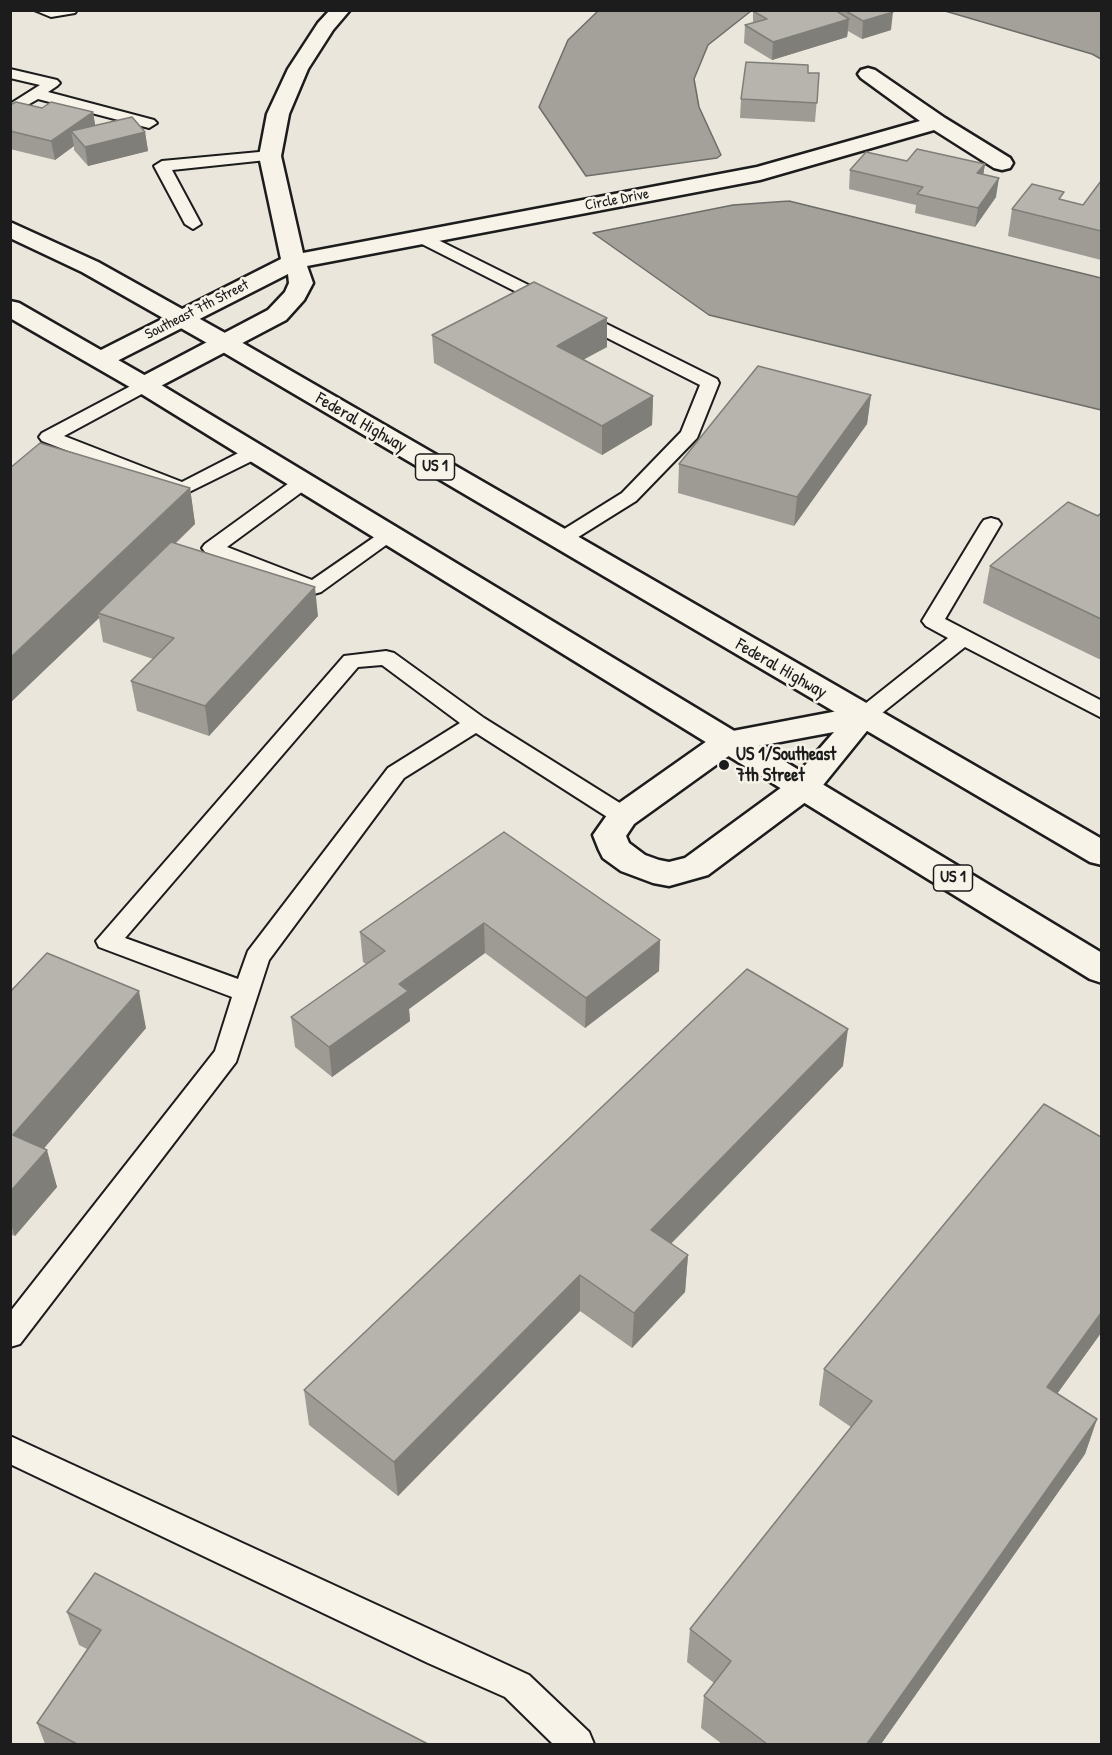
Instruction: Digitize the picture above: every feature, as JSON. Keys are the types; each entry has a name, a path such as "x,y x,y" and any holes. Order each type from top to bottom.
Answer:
{"street":[{"path":"144,385 277,315 296,295 301,283 299,272 293,262 270,156 278,114 298,69 325,27 341,10"},
{"path":"868,74 937,123 1002,163"},
{"name":"Circle Drive","path":"293,262 760,173 937,123"},
{"name":"Federal Highway","path":"10,229 90,267 181,318 1101,854"},
{"name":"Southeast 7th Street","path":"102,359 293,262"},
{"name":"US 1","path":"10,308 102,359 1101,970"},
{"path":"864,716 804,787 696,867 669,874 653,871 633,863 615,850 609,835 623,816 728,741 864,716"}],"lane":[{"path":"41,10 51,13 70,10"},
{"path":"10,73 52,83 10,111"},
{"path":"36,94 149,123"},
{"path":"193,225 162,166 270,156"},
{"path":"422,237 710,383 690,434 629,497 560,540"},
{"path":"144,385 49,437 183,489 255,453"},
{"path":"303,482 212,548 314,588 390,535"},
{"path":"991,524 933,621 1101,711"},
{"path":"864,716 963,637"},
{"path":"246,992 108,941 352,661 386,658 476,723 623,816"},
{"path":"10,1335 227,1055 257,957 396,773 476,723"},
{"path":"10,1449 440,1652 518,1686 577,1744"}],"shaded area":[{"path":"599,10 751,11 708,45 694,79 699,107 721,155 717,158 586,176 539,107 568,40"},
{"path":"945,11 1101,11 1101,59 1092,54"},
{"path":"789,201 1101,278 1101,410 709,315 593,233 733,205"}],"building":[{"path":"835,10 849,19 773,42 745,25 767,19 753,11"},
{"path":"844,10 890,10 893,12 863,21"},
{"path":"746,62 808,65 808,73 819,73 817,103 741,99"},
{"path":"16,102 42,108 51,102 93,112 51,141 10,131 10,105"},
{"path":"132,117 145,132 85,147 71,131"},
{"path":"917,149 985,164 977,173 999,178 978,208 917,194 923,187 850,170 866,152 907,161"},
{"path":"1101,181 1101,231 1012,209 1032,184 1064,192 1059,199 1083,205"},
{"path":"534,282 607,318 557,346 653,396 602,426 432,335"},
{"path":"758,366 871,395 797,497 679,464"},
{"path":"40,443 190,488 10,658 10,468"},
{"path":"1068,502 1098,516 1101,513 1101,619 990,566"},
{"path":"171,542 315,587 205,706 131,681 174,638 98,613"},
{"path":"504,832 660,940 586,998 484,923 399,984 408,991 329,1047 291,1017 385,951 360,932"},
{"path":"47,953 139,991 13,1135 47,1150 10,1192 10,992"},
{"path":"747,969 848,1029 651,1230 688,1255 634,1313 580,1275 394,1462 304,1390"},
{"path":"1044,1104 1101,1137 1101,1313 1047,1387 1097,1419 867,1744 767,1744 704,1696 731,1661 690,1629 872,1401 824,1369"},
{"path":"95,1573 428,1744 77,1744 37,1723 101,1630 67,1612"}],"place":[{"name":"US 1/Southeast 7th Street","path":"724,765"}]}
